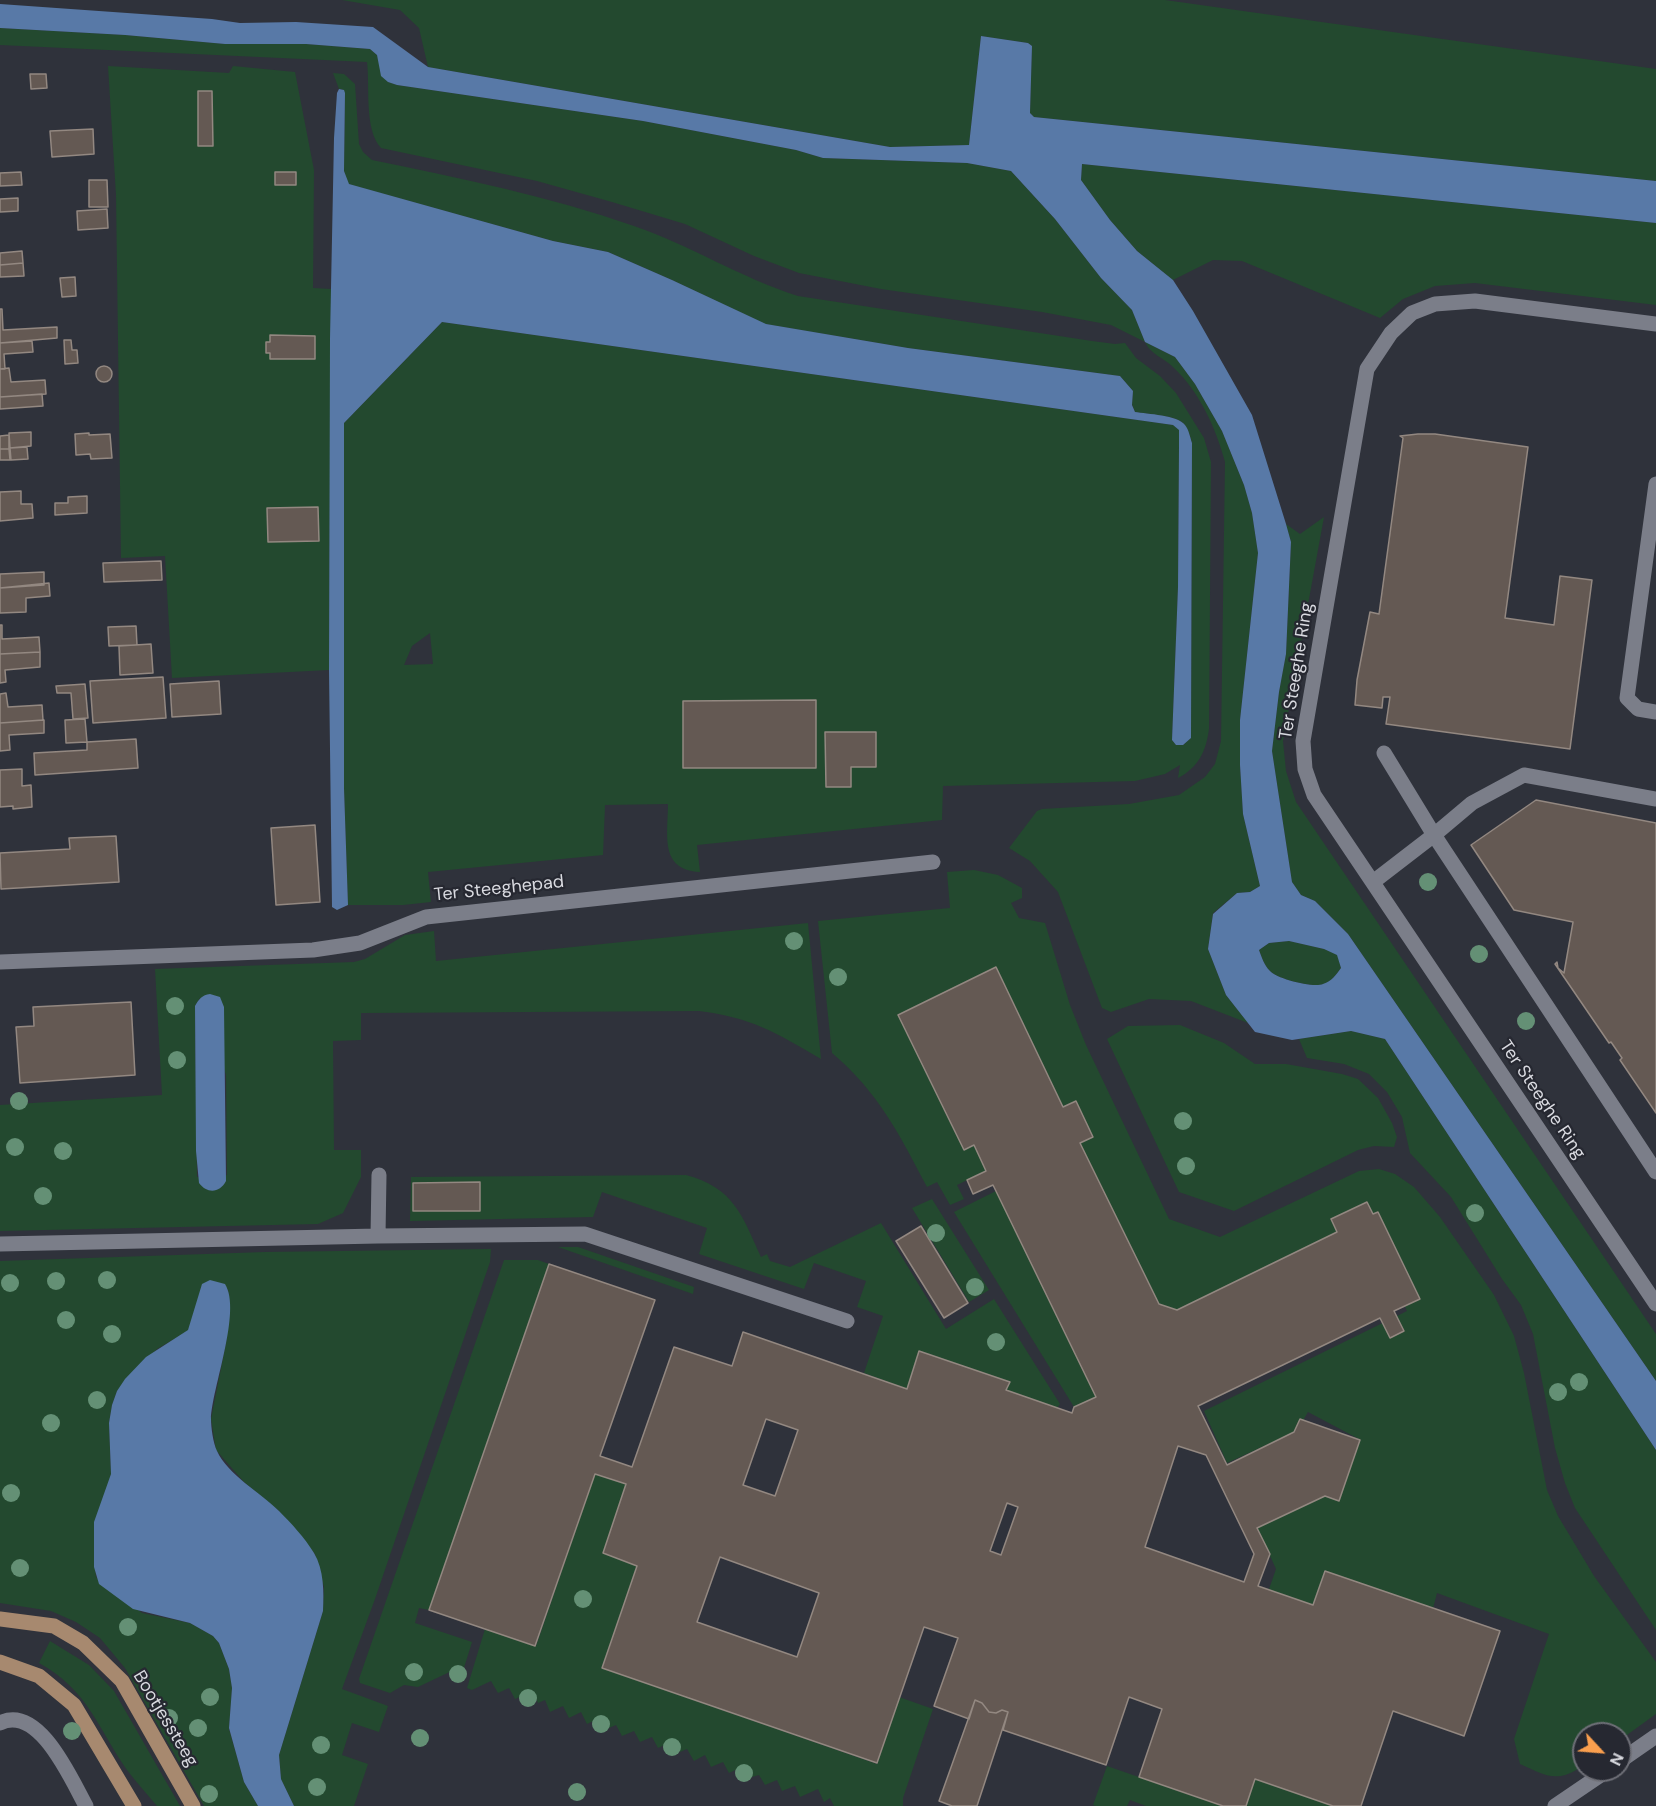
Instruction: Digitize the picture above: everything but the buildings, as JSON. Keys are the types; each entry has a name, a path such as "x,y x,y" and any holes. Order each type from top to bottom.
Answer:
{"main road":[{"name":"Bootjessteeg","path":"0,1619 54,1626 83,1643 122,1681 193,1806"},
{"path":"0,1662 39,1677 74,1705 134,1806"}],"street":[{"name":"Ter Steeghe Ring","path":"1656,324 1474,301 1435,304 1412,313 1391,333 1367,369 1303,741 1305,769 1314,795 1656,1304"},
{"path":"1656,484 1627,698 1638,709 1656,712"},
{"path":"1384,753 1434,836 1656,1172"},
{"path":"1373,882 1434,836 1472,803 1524,775 1656,799"},
{"name":"Ter Steeghepad","path":"0,962 313,950 360,943 426,917 933,862"},
{"path":"378,1236 379,1175"},
{"path":"0,1244 585,1234 847,1321"},
{"path":"4,1721 32,1725 52,1747 86,1806"},
{"path":"1632,1753 1656,1736"},
{"path":"1555,1806 1590,1782"}],"green space":[{"path":"342,0 1165,0 1656,69 1656,181 1034,117 1030,113 1032,46 1028,43 981,36 969,145 890,147 428,67 419,28 400,10"},
{"path":"0,28 125,35 225,44 306,44 370,49 377,55 388,82 397,85 643,121 796,150 823,158 967,163 1011,171 1055,219 1101,278 1132,310 1145,342 1111,325 1042,312 881,289 799,273 754,256 685,224 612,202 537,181 381,148 372,130 370,119 367,62 0,45"},
{"path":"108,66 229,73 233,66 295,72 314,170 313,288 331,289 329,670 172,678 165,556 121,558 116,195"},
{"path":"333,73 344,74 355,84 359,144 363,152 372,160 504,188 602,215 675,242 756,280 798,296 1092,341 1125,343 1136,358 1160,376 1176,393 1204,438 1211,462 1209,729 1200,758 1191,769 1178,778 1180,765 1165,774 1135,781 943,786 942,820 697,845 700,872 687,870 672,858 667,838 668,804 605,805 603,855 428,872 431,902 403,905 348,905 344,788 344,423 442,322 1173,425 1179,429 1178,587 1172,740 1176,745 1183,745 1191,738 1192,443 1186,426 1182,422 1166,416 1135,412 1132,404 1133,391 1120,376 908,348 765,324 608,252 553,241 348,184 344,171 345,93 339,89","holes":["430,633 433,664 404,665 412,646"]},
{"path":"1082,164 1656,223 1656,305 1475,283 1435,286 1403,299 1380,318 1242,261 1213,260 1173,280 1137,251 1110,220 1081,180"},
{"path":"1145,342 1175,357 1195,384 1222,431 1244,485 1252,513 1258,553 1240,720 1240,765 1243,814 1260,886 1250,892 1237,893 1213,913 1208,949 1226,995 1248,1023 1191,1001 1149,999 1111,1012 1102,1008 1058,892 1030,861 1009,848 1037,811 1129,804 1179,795 1205,777 1215,764 1221,741 1225,462 1217,436 1191,387 1169,364 1150,350"},
{"path":"1324,517 1283,741 1286,771 1296,802 1656,1334 1656,1381 1348,934 1315,901 1301,895 1292,882 1272,751 1286,654 1291,542 1286,524 1300,534"},
{"path":"974,870 998,875 1022,888 1022,898 1011,903 1019,918 1045,923 1070,1005 1086,1045 1169,1219 1220,1237 1359,1171 1379,1169 1395,1174 1414,1187 1440,1217 1494,1295 1514,1336 1524,1373 1547,1490 1558,1516 1594,1576 1656,1662 1656,1714 1632,1731 1632,1722 1572,1722 1572,1772 1559,1776 1545,1775 1520,1764 1514,1739 1549,1634 1437,1593 1429,1624 1313,1613 1268,1592 1276,1569 1256,1525 1331,1491 1359,1439 1308,1412 1297,1431 1227,1463 1204,1411 1407,1311 1367,1220 1177,1310 1159,1304 1080,1143 1076,1101 1063,1107 996,967 898,1015 964,1150 974,1145 986,1171 957,1185 964,1199 950,1205 937,1182 927,1187 887,1115 863,1083 832,1053 818,921 950,908 947,872"},
{"path":"808,923 821,1059 791,1041 748,1022 699,1011 361,1013 361,1040 333,1041 334,1150 361,1150 361,1177 343,1213 318,1224 0,1231 0,1105 162,1095 155,969 354,962 365,959 405,935 434,931 436,961","holes":["200,998 226,1075 227,1175 197,1177 195,1006"]},
{"path":"1289,941 1324,949 1338,955 1341,968 1329,981 1319,985 1296,982 1274,974 1266,966 1259,950 1269,943"},
{"path":"1180,1025 1224,1043 1255,1064 1286,1064 1358,1079 1378,1098 1392,1123 1397,1137 1394,1147 1374,1146 1358,1150 1234,1211 1179,1192 1107,1039 1128,1026"},
{"path":"1351,1031 1385,1039 1656,1450 1656,1630 1575,1508 1555,1448 1533,1334 1521,1305 1502,1279 1451,1197 1410,1153 1402,1117 1387,1092 1369,1074 1344,1064 1307,1058 1299,1039"},
{"path":"686,1175 715,1187 726,1196 742,1216 761,1257 767,1254 770,1261 790,1267 881,1223 946,1329 994,1299 1060,1404 1057,1408 1006,1390 1010,1382 919,1351 907,1389 864,1373 883,1316 857,1307 866,1281 814,1263 804,1289 699,1254 707,1228 602,1192 593,1217 410,1221 411,1177"},
{"path":"996,1191 1096,1397 1074,1407 954,1212"},
{"path":"932,1199 989,1290 969,1302 912,1208"},
{"path":"558,1247 578,1247 694,1287 693,1294"},
{"path":"491,1249 490,1262 342,1689 388,1706 379,1732 352,1723 342,1755 368,1764 354,1806 294,1806 281,1779 279,1755 323,1611 324,1587 315,1554 278,1510 244,1482 216,1450 211,1419 226,1343 229,1312 228,1289 193,1319 188,1331 157,1349 117,1391 109,1423 111,1474 94,1557 96,1577 142,1613 190,1623 213,1636 219,1643 229,1669 232,1688 229,1729 244,1782 258,1806 204,1806 125,1668 100,1638 76,1622 51,1611 0,1603 0,1261 265,1252"},
{"path":"504,1260 538,1260 549,1264 429,1610 419,1608 415,1623 472,1642 463,1671 460,1667 418,1687 404,1685 390,1693 360,1683 359,1679"},
{"path":"595,1474 627,1484 603,1553 637,1566 602,1668 877,1764 899,1697 933,1709 903,1798 903,1806 834,1806 830,1798 824,1802 818,1789 800,1797 795,1786 782,1791 777,1780 765,1785 759,1775 752,1777 746,1765 729,1773 723,1762 711,1767 705,1755 694,1761 687,1749 680,1752 675,1740 658,1748 652,1737 640,1742 634,1731 622,1736 616,1725 609,1728 604,1716 587,1724 581,1712 569,1718 563,1706 550,1712 545,1700 538,1703 533,1691 515,1699 509,1688 498,1693 491,1681 472,1690 467,1688 485,1629 536,1646"},
{"path":"50,1641 89,1665 114,1691 180,1806 157,1806 127,1770 81,1698 70,1685 39,1663"},
{"path":"1107,1766 1222,1806 1146,1806 1130,1800 1127,1806 1093,1805"},
{"path":"1255,1779 1334,1806 1246,1806"}],"water":[{"path":"0,4 240,23 296,22 373,27 428,67 890,147 969,145 981,36 1028,43 1032,46 1030,113 1034,117 1656,181 1656,223 1082,164 1081,180 1110,220 1137,251 1173,280 1193,311 1252,415 1286,524 1291,542 1286,654 1272,751 1292,882 1301,895 1315,901 1348,934 1656,1381 1656,1450 1385,1039 1351,1031 1292,1040 1255,1032 1226,995 1208,949 1213,914 1237,893 1250,892 1260,886 1243,814 1240,765 1240,720 1258,553 1252,513 1244,485 1222,431 1195,384 1175,357 1145,342 1132,310 1101,278 1055,219 1011,171 967,163 823,158 796,150 643,121 397,85 381,76 377,55 370,49 306,44 225,44 125,35 0,28","holes":["1289,941 1324,949 1337,955 1341,968 1326,983 1318,985 1295,982 1274,974 1266,966 1259,950 1269,943"]},
{"path":"339,89 344,90 345,93 344,171 349,184 553,241 608,252 766,324 908,348 1120,376 1133,391 1132,405 1135,412 1169,417 1185,425 1192,443 1191,738 1183,745 1176,745 1172,740 1178,587 1179,446 1179,430 1173,425 442,322 344,423 344,788 348,905 337,910 332,907 329,670 330,338 334,138"},
{"path":"210,994 220,997 224,1007 226,1181 220,1188 213,1191 202,1187 199,1183 196,1151 195,1006 201,998"},
{"path":"210,1280 225,1284 229,1296 230,1312 211,1419 216,1448 229,1468 298,1531 314,1553 322,1574 323,1611 279,1755 281,1779 294,1806 258,1806 244,1782 229,1728 232,1688 229,1669 219,1643 213,1636 190,1623 133,1609 99,1584 94,1567 94,1522 111,1474 109,1423 117,1391 146,1357 188,1330 202,1284"}]}
